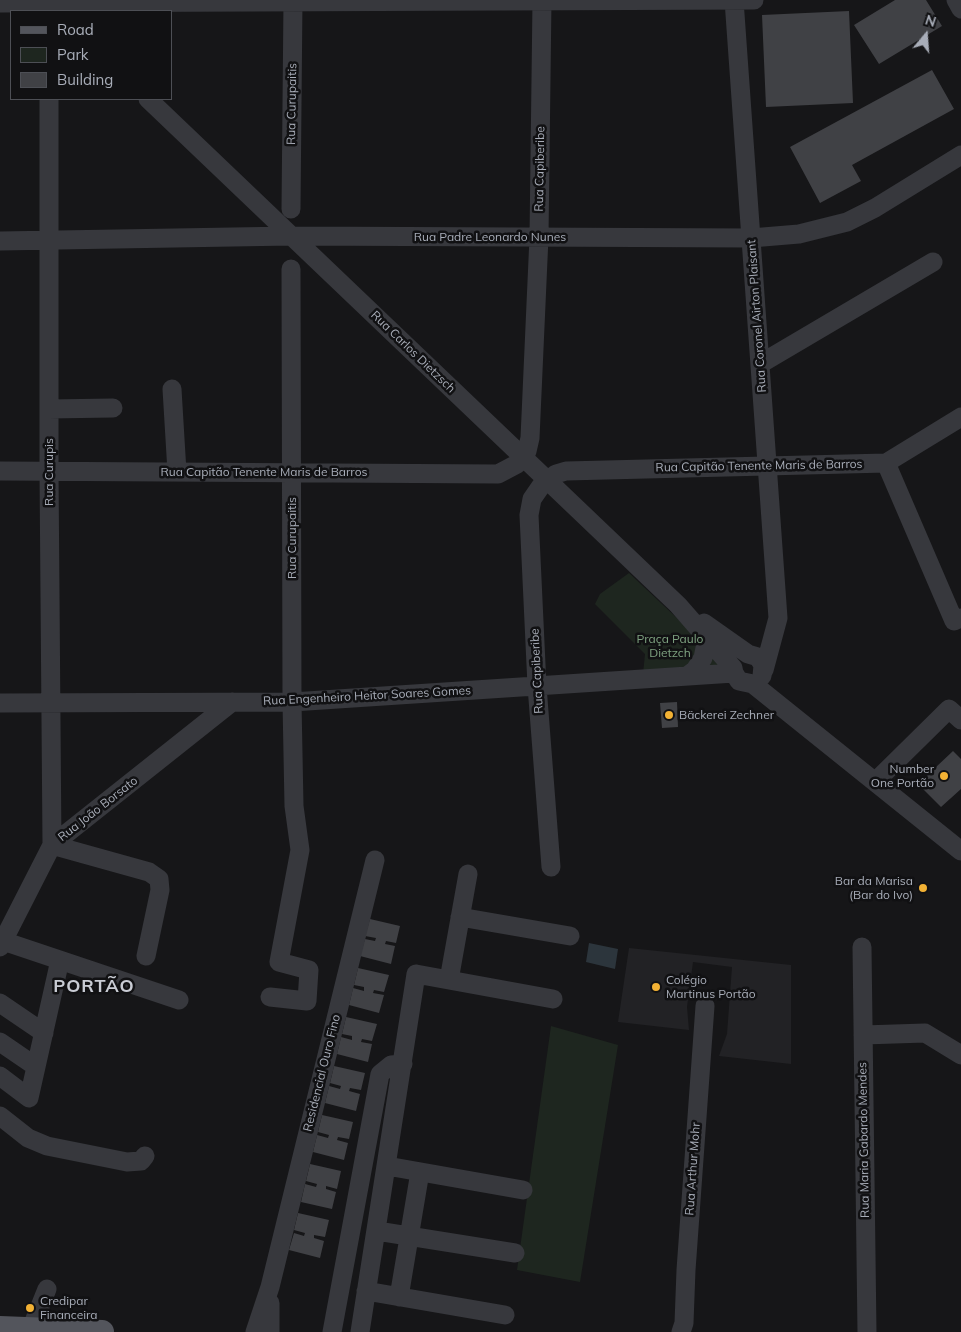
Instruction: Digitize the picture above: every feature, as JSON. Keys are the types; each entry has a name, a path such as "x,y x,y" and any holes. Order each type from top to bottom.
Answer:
{"main road":[{"path":"0,1328 102,1332"}],"street":[{"name":"Rua Coronel Airton Plaisant","path":"734,0 778,618 760,676"},
{"path":"0,2 49,5 293,1 754,0"},
{"path":"956,0 961,9"},
{"name":"Rua Curupaitis","path":"290,209 293,1"},
{"name":"Rua Capiberibe","path":"523,457 530,438 539,237 542,1"},
{"name":"Rua Curupis","path":"49,100 52,845"},
{"name":"Rua Carlos Dietzsch","path":"149,100 678,605 734,670 739,681 760,676"},
{"name":"Rua Padre Leonardo Nunes","path":"0,241 291,236 751,238 799,234 847,222 876,208 961,155"},
{"path":"760,364 933,262"},
{"name":"Rua Curupaitis","path":"270,997 307,1001 309,970 279,962 300,850 294,806 292,702 291,269"},
{"path":"172,389 177,472"},
{"path":"49,409 113,408"},
{"path":"958,619 886,463 961,417"},
{"name":"Rua Capitão Tenente Maris de Barros","path":"0,471 498,474 514,467 523,457"},
{"name":"Rua Capitão Tenente Maris de Barros","path":"547,480 566,471 886,463"},
{"name":"Rua Capiberibe","path":"547,480 536,492 528,515 537,686 551,867"},
{"name":"Rua Carlos Dietzsch","path":"678,605 761,661 760,676 815,733 961,851"},
{"path":"734,670 738,658 748,654 775,632"},
{"path":"687,676 703,658 707,638"},
{"name":"Rua Engenheiro Heitor Soares Gomes","path":"0,703 292,702 687,676 734,670"},
{"name":"Rua João Borsato","path":"1,944 52,845 232,702"},
{"path":"875,782 949,709 961,720"},
{"path":"52,845 149,872 159,879 160,890 146,956"},
{"name":"Residencial Ouro Fino","path":"255,1332 270,1287 375,860"},
{"path":"449,980 468,874"},
{"path":"460,917 570,936"},
{"path":"1,944 60,960 179,1000"},
{"name":"Rua Maria Gabardo Mendes","path":"862,947 866,1332"},
{"path":"0,1076 29,1098 60,960"},
{"path":"360,1332 416,974 553,999"},
{"path":"0,1003 44,1033"},
{"name":"Rua Arthur Mohr","path":"681,1332 684,1323 686,1270 705,1006"},
{"path":"863,1035 925,1033 961,1055"},
{"path":"0,1042 35,1066"},
{"path":"332,1332 380,1074 391,1065 403,1064"},
{"path":"0,1116 28,1138 47,1146 128,1162 141,1161 145,1156"},
{"path":"387,1166 523,1190"},
{"path":"399,1297 420,1172"},
{"path":"377,1231 515,1253"},
{"name":"Residencial Ouro Fino","path":"270,1287 270,1332"},
{"path":"31,1329 47,1289"},
{"path":"366,1291 505,1315"}],"shaded area":[{"path":"589,943 618,949 615,969 586,962"},
{"name":"Colégio Martinus Portão","path":"629,948 791,965 791,1064 719,1056 727,1034 732,967 693,962 687,1007 689,1030 618,1022"}],"green space":[{"name":"Praça Paulo Dietzch","path":"629,573 730,668 643,674 645,654 595,604 600,594"},
{"path":"551,1026 618,1045 580,1282 517,1270"}],"building":[{"path":"895,0 926,0 942,26 879,64 854,25"},
{"path":"849,11 853,103 766,107 762,15"},
{"path":"932,70 954,109 852,165 861,181 820,203 790,147"},
{"name":"Bäckerei Zechner","path":"677,702 678,727 662,728 660,703"},
{"name":"Number One Portão","path":"953,751 961,759 961,789 941,807 918,784"},
{"path":"370,919 400,926 396,943 386,941 385,944 395,946 391,964 360,956 365,939 375,941 376,938 365,936"},
{"path":"358,968 389,975 384,992 374,990 373,993 384,995 379,1013 349,1005 353,988 364,991 364,987 354,985"},
{"path":"346,1017 377,1024 372,1041 362,1039 361,1042 372,1044 368,1062 337,1054 341,1037 352,1040 352,1036 342,1034"},
{"path":"334,1066 365,1073 361,1090 350,1088 349,1091 360,1094 356,1111 325,1103 329,1086 340,1089 341,1086 330,1083"},
{"path":"322,1115 353,1122 349,1139 338,1137 337,1140 348,1143 344,1160 313,1152 317,1135 328,1138 329,1135 318,1132"},
{"path":"310,1164 341,1171 337,1189 326,1186 326,1189 336,1192 332,1209 301,1202 305,1184 316,1187 317,1184 306,1181"},
{"path":"298,1213 329,1220 325,1237 314,1235 314,1238 324,1241 320,1258 289,1250 294,1233 304,1236 305,1233 294,1230"}],"place":[{"name":"Bäckerei Zechner","path":"669,715"},
{"name":"Number One Portão","path":"944,776"},
{"name":"Bar da Marisa (Bar do Ivo)","path":"923,888"},
{"name":"Colégio Martinus Portão","path":"656,987"},
{"name":"Credipar Financeira","path":"30,1308"}],"district":[{"name":"PORTÃO","path":"94,987"}]}
